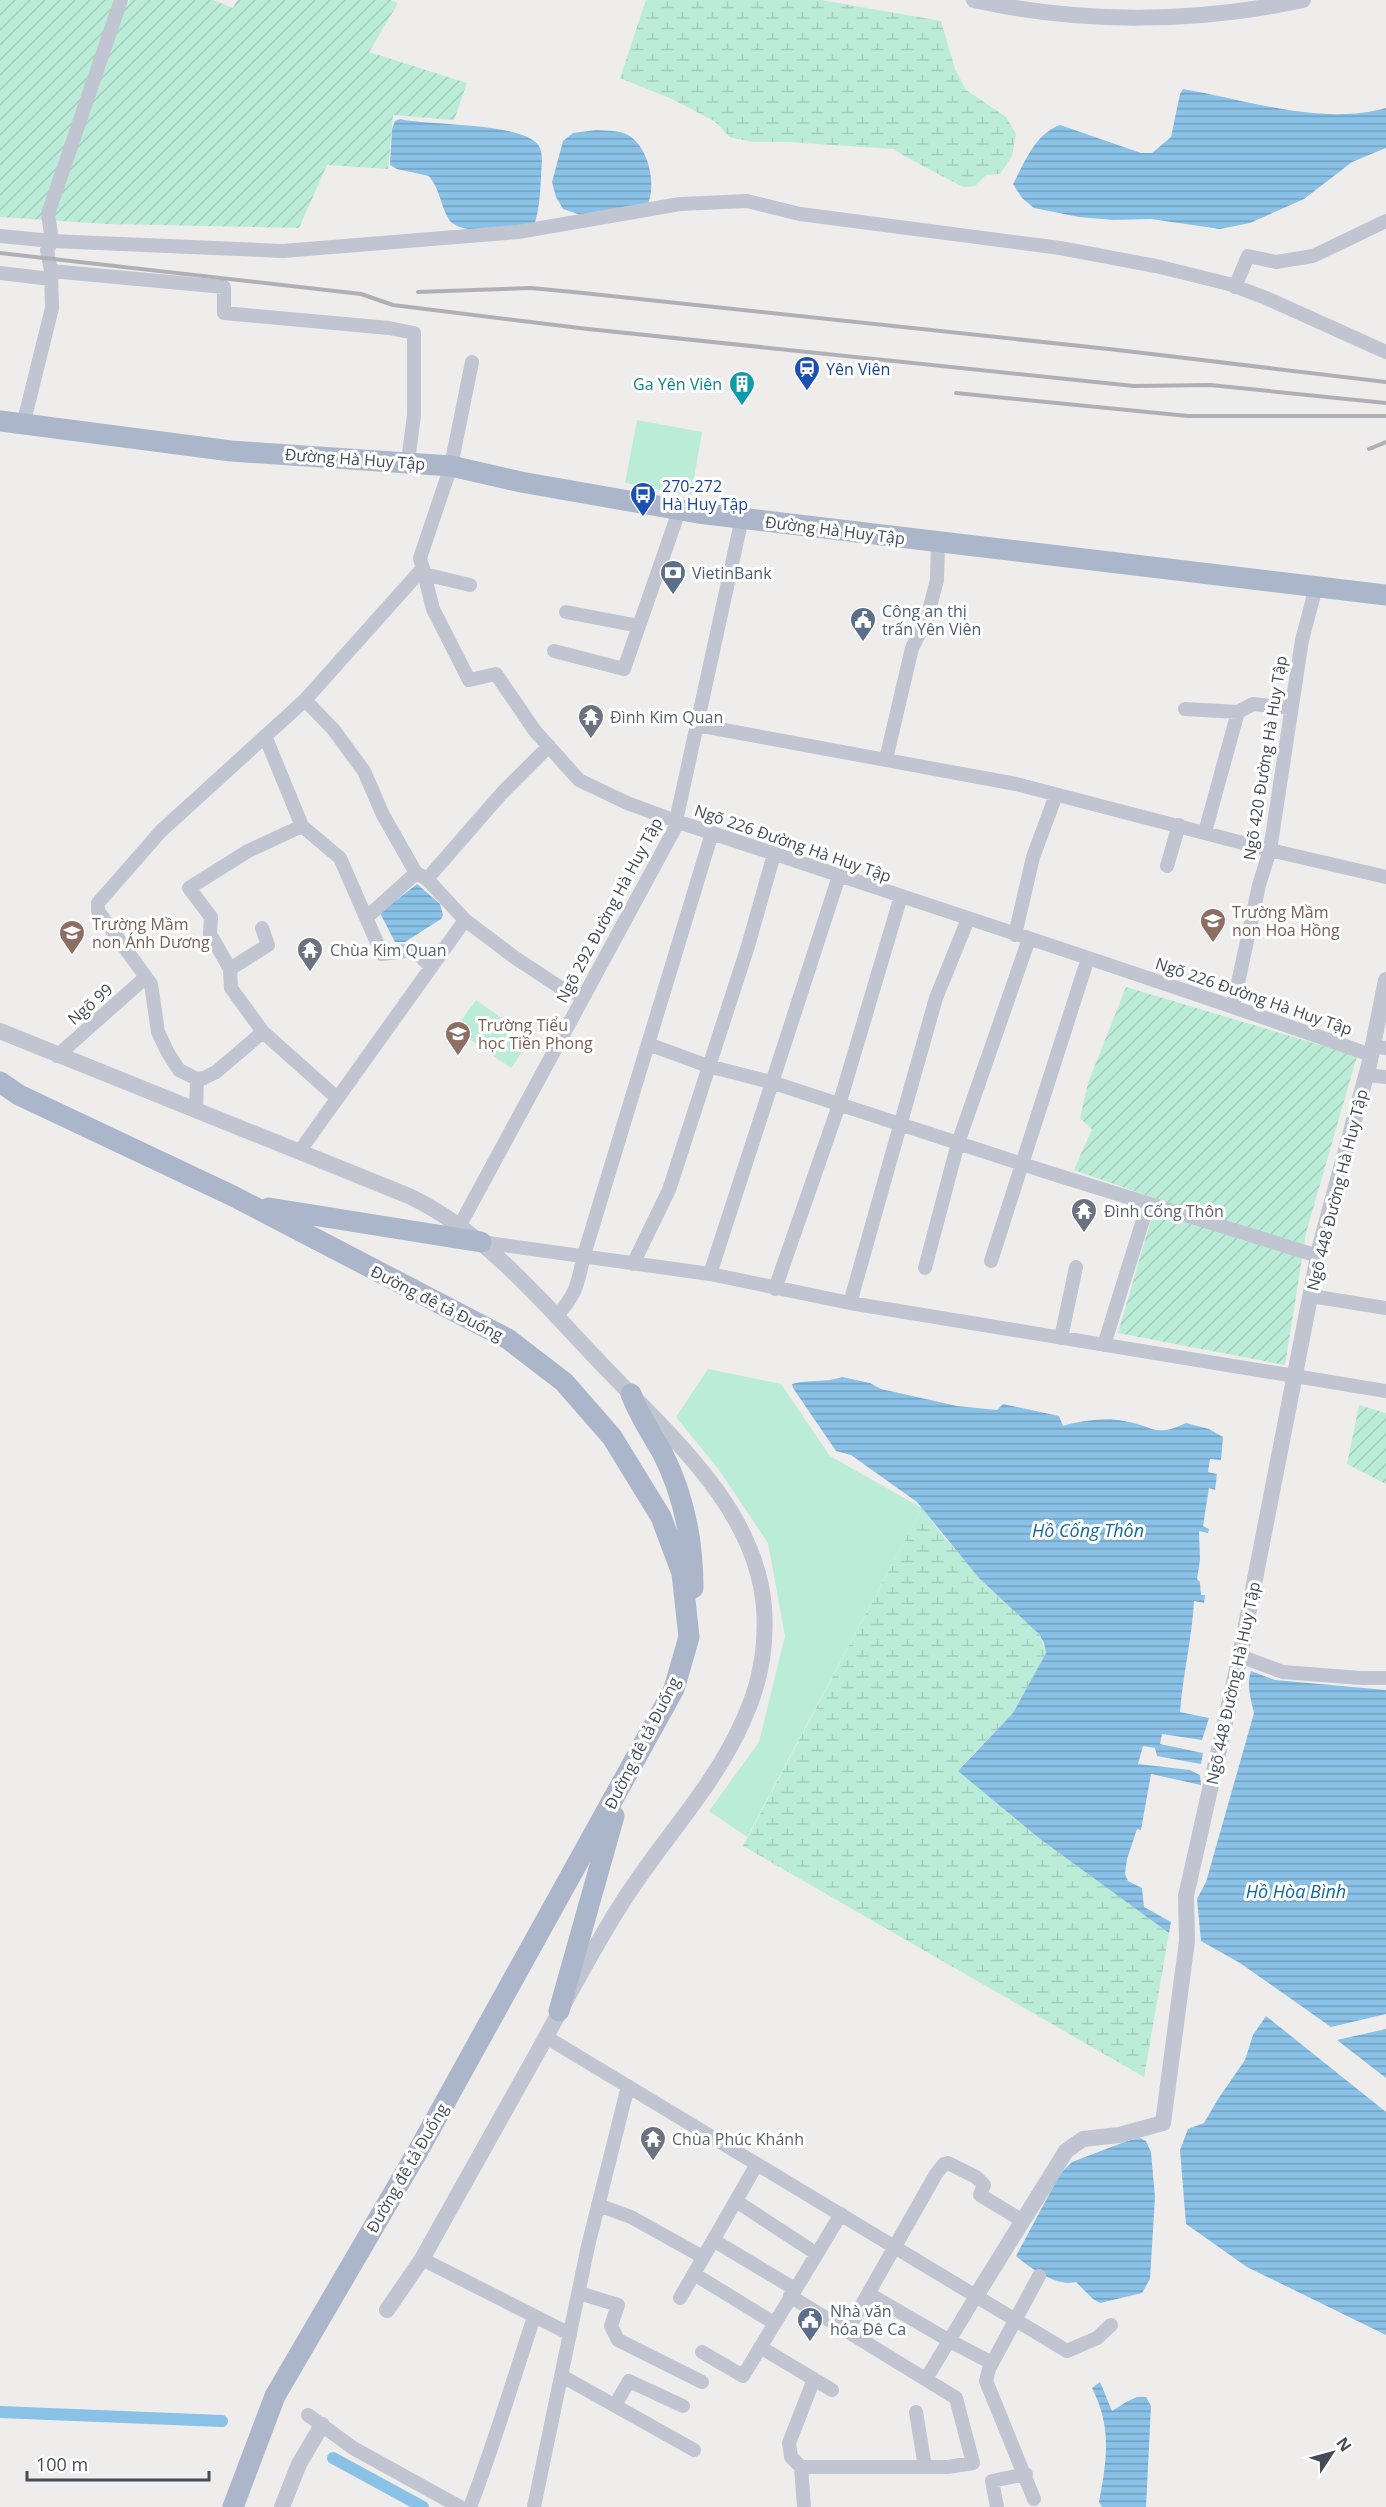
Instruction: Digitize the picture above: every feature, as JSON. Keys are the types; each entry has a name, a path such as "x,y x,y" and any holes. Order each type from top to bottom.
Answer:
{"main road":[{"name":"Đường Hà Huy Tập","path":"0,421 231,451 408,461 451,466 521,482 679,511 1386,595"},
{"name":"Đường đê tả Đuống","path":"0,1082 19,1095 250,1205 508,1339 564,1382 612,1437 661,1518 682,1573 689,1637 674,1689 418,2151 275,2396 234,2507"},
{"path":"250,1205 481,1242"},
{"path":"631,1394 674,1479 688,1523 693,1569 689,1637"},
{"path":"559,2011 624,1781"}],"street":[{"path":"974,0 1076,15 1123,17 1191,15 1251,4 1303,0"},
{"path":"23,424 52,308 51,275 47,250 52,241 48,214 118,1"},
{"path":"0,236 52,241 284,251 518,232 680,204 747,201 800,214 1060,248 1156,266 1235,287 1266,298 1386,352"},
{"path":"1235,287 1248,256 1276,262 1313,256 1386,221"},
{"path":"0,273 224,287 224,313 414,333 414,415 408,461"},
{"name":"Ngõ 226 Đường Hà Huy Tập","path":"472,362 451,466 420,558 433,609 469,680 496,674 535,731 579,780 627,803 676,821 1233,1006 1376,1050"},
{"path":"554,651 624,669 679,511"},
{"name":"Ngõ 292 Đường Hà Huy Tập","path":"460,1225 674,830 741,518"},
{"path":"886,759 912,648 927,618 937,580 938,542"},
{"path":"263,1032 216,1072 204,1078 197,1079 179,1070 158,1032 150,984 98,911 98,903 161,831 305,700 424,571 470,585"},
{"name":"Ngõ 420 Đường Hà Huy Tập","path":"1233,1006 1259,885 1270,850 1302,640 1316,587"},
{"path":"566,612 639,626"},
{"path":"305,700 333,729 364,771 383,815 422,876 465,921 564,990 583,995"},
{"path":"1185,709 1238,712 1253,704 1291,708"},
{"path":"1205,832 1238,712"},
{"path":"697,725 1016,784 1270,850 1386,877"},
{"path":"265,736 302,826 340,858 382,954 414,950 431,967"},
{"path":"366,918 422,876 549,746"},
{"path":"1015,934 1033,857 1056,795"},
{"path":"1167,866 1179,825"},
{"path":"302,826 248,851 189,888 211,917 210,934 230,969 231,988 263,1032 337,1098"},
{"path":"556,1317 573,1297 712,833"},
{"path":"633,1263 669,1190 774,854"},
{"path":"710,1274 839,876"},
{"path":"775,1289 839,1105 901,896"},
{"path":"850,1303 936,998 968,919"},
{"path":"299,1152 465,921"},
{"path":"230,969 268,945 262,928"},
{"path":"925,1268 958,1143 1029,939"},
{"path":"991,1261 1088,958"},
{"name":"Ngõ 99","path":"57,1056 146,977"},
{"name":"Ngõ 448 Đường Hà Huy Tập","path":"976,2296 1066,2151 1083,2139 1119,2135 1163,2123 1187,1941 1186,1896 1240,1656 1318,1256 1366,1075 1376,1050 1386,980"},
{"path":"0,1031 57,1056 410,1196 460,1225 481,1242 556,1317 631,1394 707,1478 740,1525 756,1567 762,1596 763,1657 753,1700 729,1749 693,1804 639,1877 559,2011 422,2259 387,2310"},
{"path":"648,1044 708,1066 771,1082 1022,1164 1318,1256"},
{"path":"1366,1075 1386,1077"},
{"path":"196,1111 197,1079"},
{"path":"1104,1345 1148,1204"},
{"path":"481,1242 710,1274 850,1303 1386,1391"},
{"path":"1061,1338 1076,1267"},
{"path":"1311,1296 1386,1308"},
{"path":"1240,1656 1283,1672 1386,1678"},
{"path":"546,2037 841,2214 894,2249 1067,2351 1096,2338 1111,2325"},
{"path":"534,2507 598,2205 628,2086"},
{"path":"847,2331 936,2174 944,2164 948,2163 976,2177 984,2185 980,2195 1023,2221"},
{"path":"680,2298 757,2164"},
{"path":"736,2201 817,2253"},
{"path":"598,2205 631,2217 703,2258"},
{"path":"702,2352 743,2376 841,2214"},
{"path":"713,2240 847,2331 956,2398 972,2463 948,2468 801,2467 790,2457 789,2443 814,2379"},
{"path":"422,2259 570,2334"},
{"path":"694,2274 774,2323"},
{"path":"1034,2499 1026,2474 986,2381 992,2363 1039,2276"},
{"path":"579,2292 618,2305 611,2326 618,2340 702,2382"},
{"path":"869,2294 950,2342 992,2363"},
{"path":"926,2379 976,2296"},
{"path":"470,2507 489,2458 534,2316"},
{"path":"760,2347 832,2390"},
{"path":"562,2376 694,2450"},
{"path":"615,2405 629,2381 683,2406"},
{"path":"916,2412 925,2467"},
{"path":"282,2507 315,2420 353,2448 460,2507"},
{"path":"801,2467 804,2507"},
{"path":"998,2507 992,2481 1026,2474"}],"green space":[{"path":"0,0 111,0 128,4 130,0 213,0 233,8 237,0 390,0 398,3 369,52 467,83 454,120 393,115 388,169 327,165 299,228 106,224 0,217"},
{"path":"646,0 821,0 941,21 955,69 966,90 1006,117 1016,134 1012,156 1000,174 986,175 975,186 963,187 894,149 752,142 730,137 714,121 672,99 620,78"},
{"path":"637,420 702,432 691,496 625,483"},
{"path":"1126,987 1357,1056 1306,1233 1285,1365 1118,1333 1157,1199 1074,1170 1092,1129 1080,1118 1088,1083"},
{"path":"476,1000 531,1039 511,1068 455,1029"},
{"path":"708,1369 781,1384 830,1456 922,1508 747,1837 709,1811 759,1742 785,1636 768,1543 719,1470 676,1417"},
{"path":"1359,1405 1386,1413 1386,1484 1347,1464"},
{"path":"922,1508 946,1540 1039,1634 1046,1653 1013,1713 958,1770 1040,1839 1169,1933 1144,2077 743,1846"}],"water":[{"path":"1183,89 1258,105 1311,113 1362,113 1386,108 1386,148 1352,162 1304,199 1250,223 1220,229 1151,219 1113,220 1079,217 1034,208 1022,198 1013,184 1037,142 1051,129 1060,125 1141,153 1152,153 1171,137"},
{"path":"400,119 496,129 530,138 539,146 542,157 539,204 533,229 487,231 462,228 453,224 429,176 397,169 390,165 392,129 395,121"},
{"path":"596,130 625,133 635,141 646,158 651,179 650,199 637,218 604,223 563,209 556,197 552,182 563,141 573,133"},
{"path":"417,884 440,904 443,915 441,919 405,942 395,942 380,913"},
{"name":"Hồ Cống Thôn","path":"842,1377 870,1383 881,1389 957,1406 997,1410 1003,1404 1059,1416 1063,1426 1109,1419 1134,1423 1154,1430 1167,1430 1186,1423 1209,1429 1223,1437 1221,1460 1210,1459 1208,1472 1217,1474 1215,1490 1209,1488 1203,1526 1209,1529 1208,1533 1199,1531 1200,1560 1197,1579 1200,1582 1201,1595 1205,1595 1204,1603 1194,1601 1180,1712 1209,1718 1202,1740 1162,1734 1160,1744 1203,1753 1201,1764 1157,1756 1155,1748 1143,1746 1138,1764 1190,1770 1200,1775 1201,1785 1151,1774 1141,1830 1137,1829 1127,1859 1125,1874 1128,1881 1142,1888 1144,1907 1171,1922 1169,1933 1040,1839 958,1771 1013,1713 1046,1653 1044,1643 1039,1634 979,1578 917,1502 851,1455 836,1451 792,1384"},
{"name":"Hồ Hòa Bình","path":"1251,1671 1275,1680 1386,1690 1386,2014 1331,2027 1240,1963 1201,1941 1197,1899 1206,1882 1254,1713 1249,1687"},
{"path":"1266,2016 1386,2112 1386,2335 1247,2267 1186,2224 1180,2150 1188,2129 1204,2123 1245,2060 1253,2035"},
{"path":"1386,2029 1386,2078 1337,2040"},
{"path":"1140,2138 1146,2141 1151,2152 1155,2197 1150,2279 1142,2293 1100,2303 1076,2282 1061,2282 1052,2279 1036,2271 1016,2256 1060,2174 1072,2162"},
{"path":"1100,2382 1112,2411 1137,2397 1146,2397 1151,2406 1146,2507 1102,2507 1099,2502 1106,2444 1103,2416 1092,2388"}],"waterway":[{"path":"0,2412 222,2421"},
{"path":"333,2458 423,2507"}],"railway":[{"path":"0,253 361,294 393,305 588,329 1134,386 1210,385 1386,403"},
{"path":"418,292 531,288 1118,350 1386,382"},
{"path":"956,393 1188,416 1386,416"},
{"path":"1369,449 1386,442"}],"place":[{"name":"Yên Viên","path":"807,392"},
{"name":"Ga Yên Viên","path":"742,407"},
{"name":"270-272 Hà Huy Tập","path":"643,518"},
{"name":"VietinBank","path":"673,596"},
{"name":"Công an thị trấn Yên Viên","path":"863,643"},
{"name":"Đình Kim Quan","path":"591,740"},
{"name":"Trường Mầm non Hoa Hồng","path":"1213,944"},
{"name":"Trường Mầm non Ánh Dương","path":"72,956"},
{"name":"Chùa Kim Quan","path":"310,973"},
{"name":"Trường Tiểu học Tiền Phong","path":"458,1057"},
{"name":"Đình Cống Thôn","path":"1084,1234"},
{"name":"Chùa Phúc Khánh","path":"653,2162"},
{"name":"Nhà văn hóa Đê Ca","path":"810,2343"}]}
